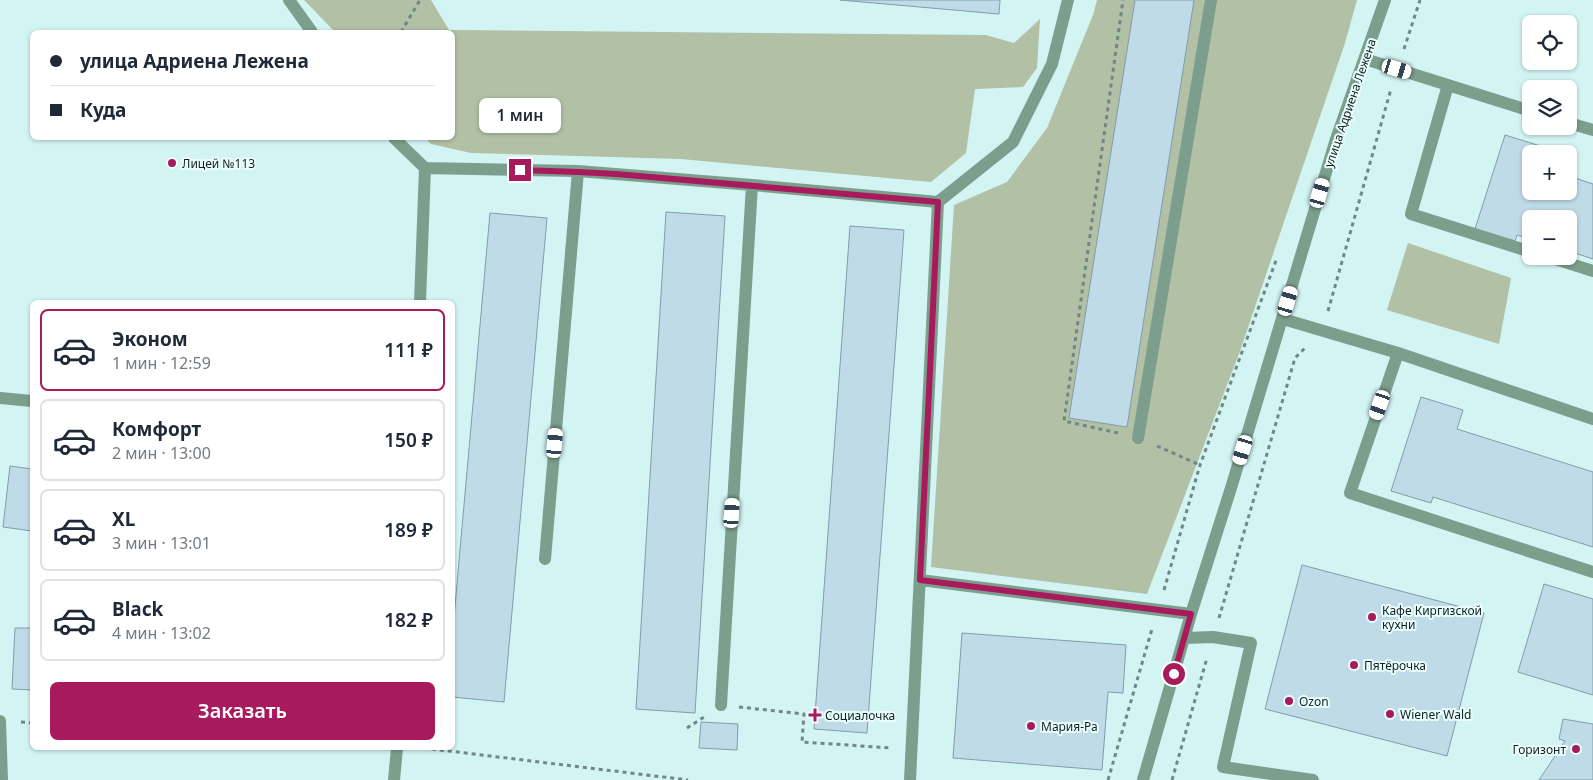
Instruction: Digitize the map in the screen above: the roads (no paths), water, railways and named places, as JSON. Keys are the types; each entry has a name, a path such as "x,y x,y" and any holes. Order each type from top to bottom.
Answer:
{"street":[{"path":"289,0 311,30"},
{"path":"396,140 425,168 578,172 938,202 1013,142 1052,64 1068,0"},
{"path":"1138,438 1211,0"},
{"name":"улица Адриена Лежена","path":"1143,780 1191,614 1283,319 1336,139 1385,0"},
{"path":"1365,60 1522,108"},
{"path":"1448,85 1411,214 1522,249"},
{"path":"1577,125 1593,130"},
{"path":"420,300 425,168"},
{"path":"545,559 578,172"},
{"path":"721,706 752,185"},
{"path":"910,780 938,202"},
{"path":"1574,265 1593,271"},
{"path":"1283,319 1398,353 1593,419"},
{"path":"1398,353 1350,493 1593,572"},
{"path":"0,398 30,401"},
{"path":"920,580 1191,614"},
{"path":"1185,638 1213,637 1250,643 1223,767 1312,780"},
{"path":"0,721 2,780"},
{"path":"394,780 397,750"}],"place":[{"name":"Лицей №113","path":"172,163"},
{"name":"Кафе Киргизской кухни","path":"1372,617"},
{"name":"Пятёрочка","path":"1354,665"},
{"name":"Ozon","path":"1289,701"},
{"name":"Wiener Wald","path":"1390,714"},
{"name":"Социалочка","path":"815,715"},
{"name":"Мария-Ра","path":"1031,726"},
{"name":"Горизонт","path":"1576,749"}]}
